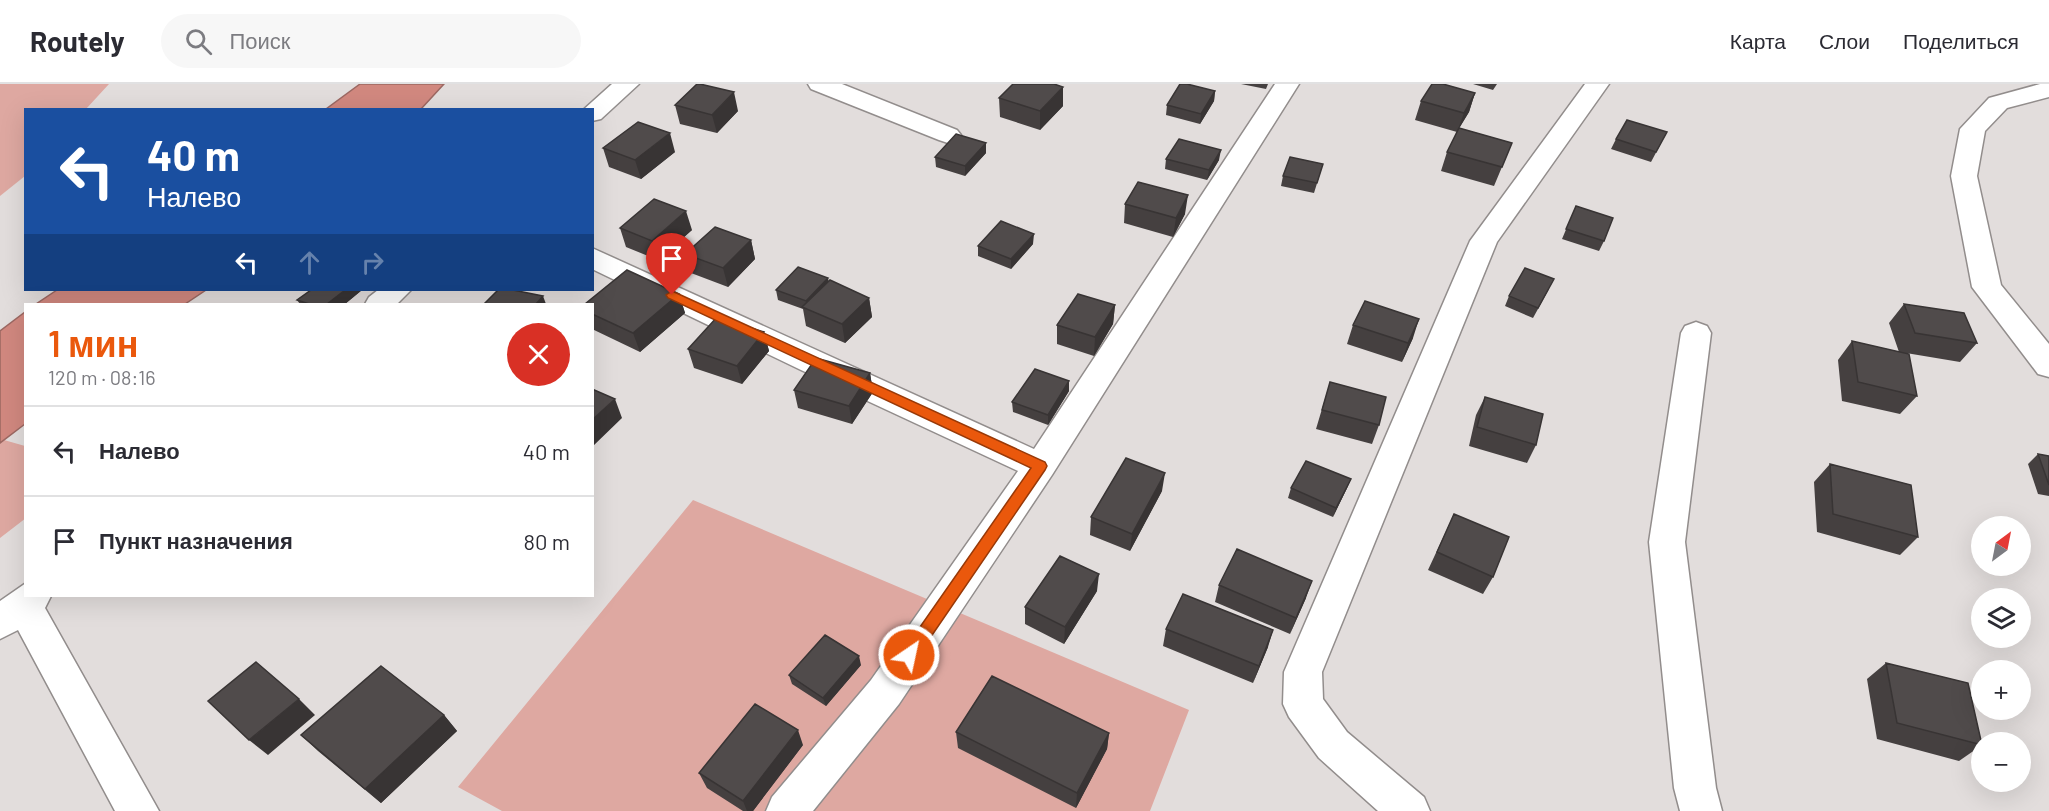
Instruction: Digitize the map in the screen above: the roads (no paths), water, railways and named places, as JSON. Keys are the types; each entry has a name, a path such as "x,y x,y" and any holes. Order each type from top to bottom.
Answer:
{"street":[{"path":"594,112 627,84"},
{"path":"820,84 948,135"},
{"path":"787,811 885,692 1040,466 1287,84"},
{"path":"1409,811 1333,745 1303,704 1303,672 1484,241 1598,84"},
{"path":"2049,89 1998,103 1973,129 1964,176 1987,287 2049,366"},
{"path":"594,258 812,362 1040,466"},
{"path":"380,303 395,291"},
{"path":"1696,333 1667,542 1695,788 1701,811"},
{"path":"19,608 138,811"}]}
